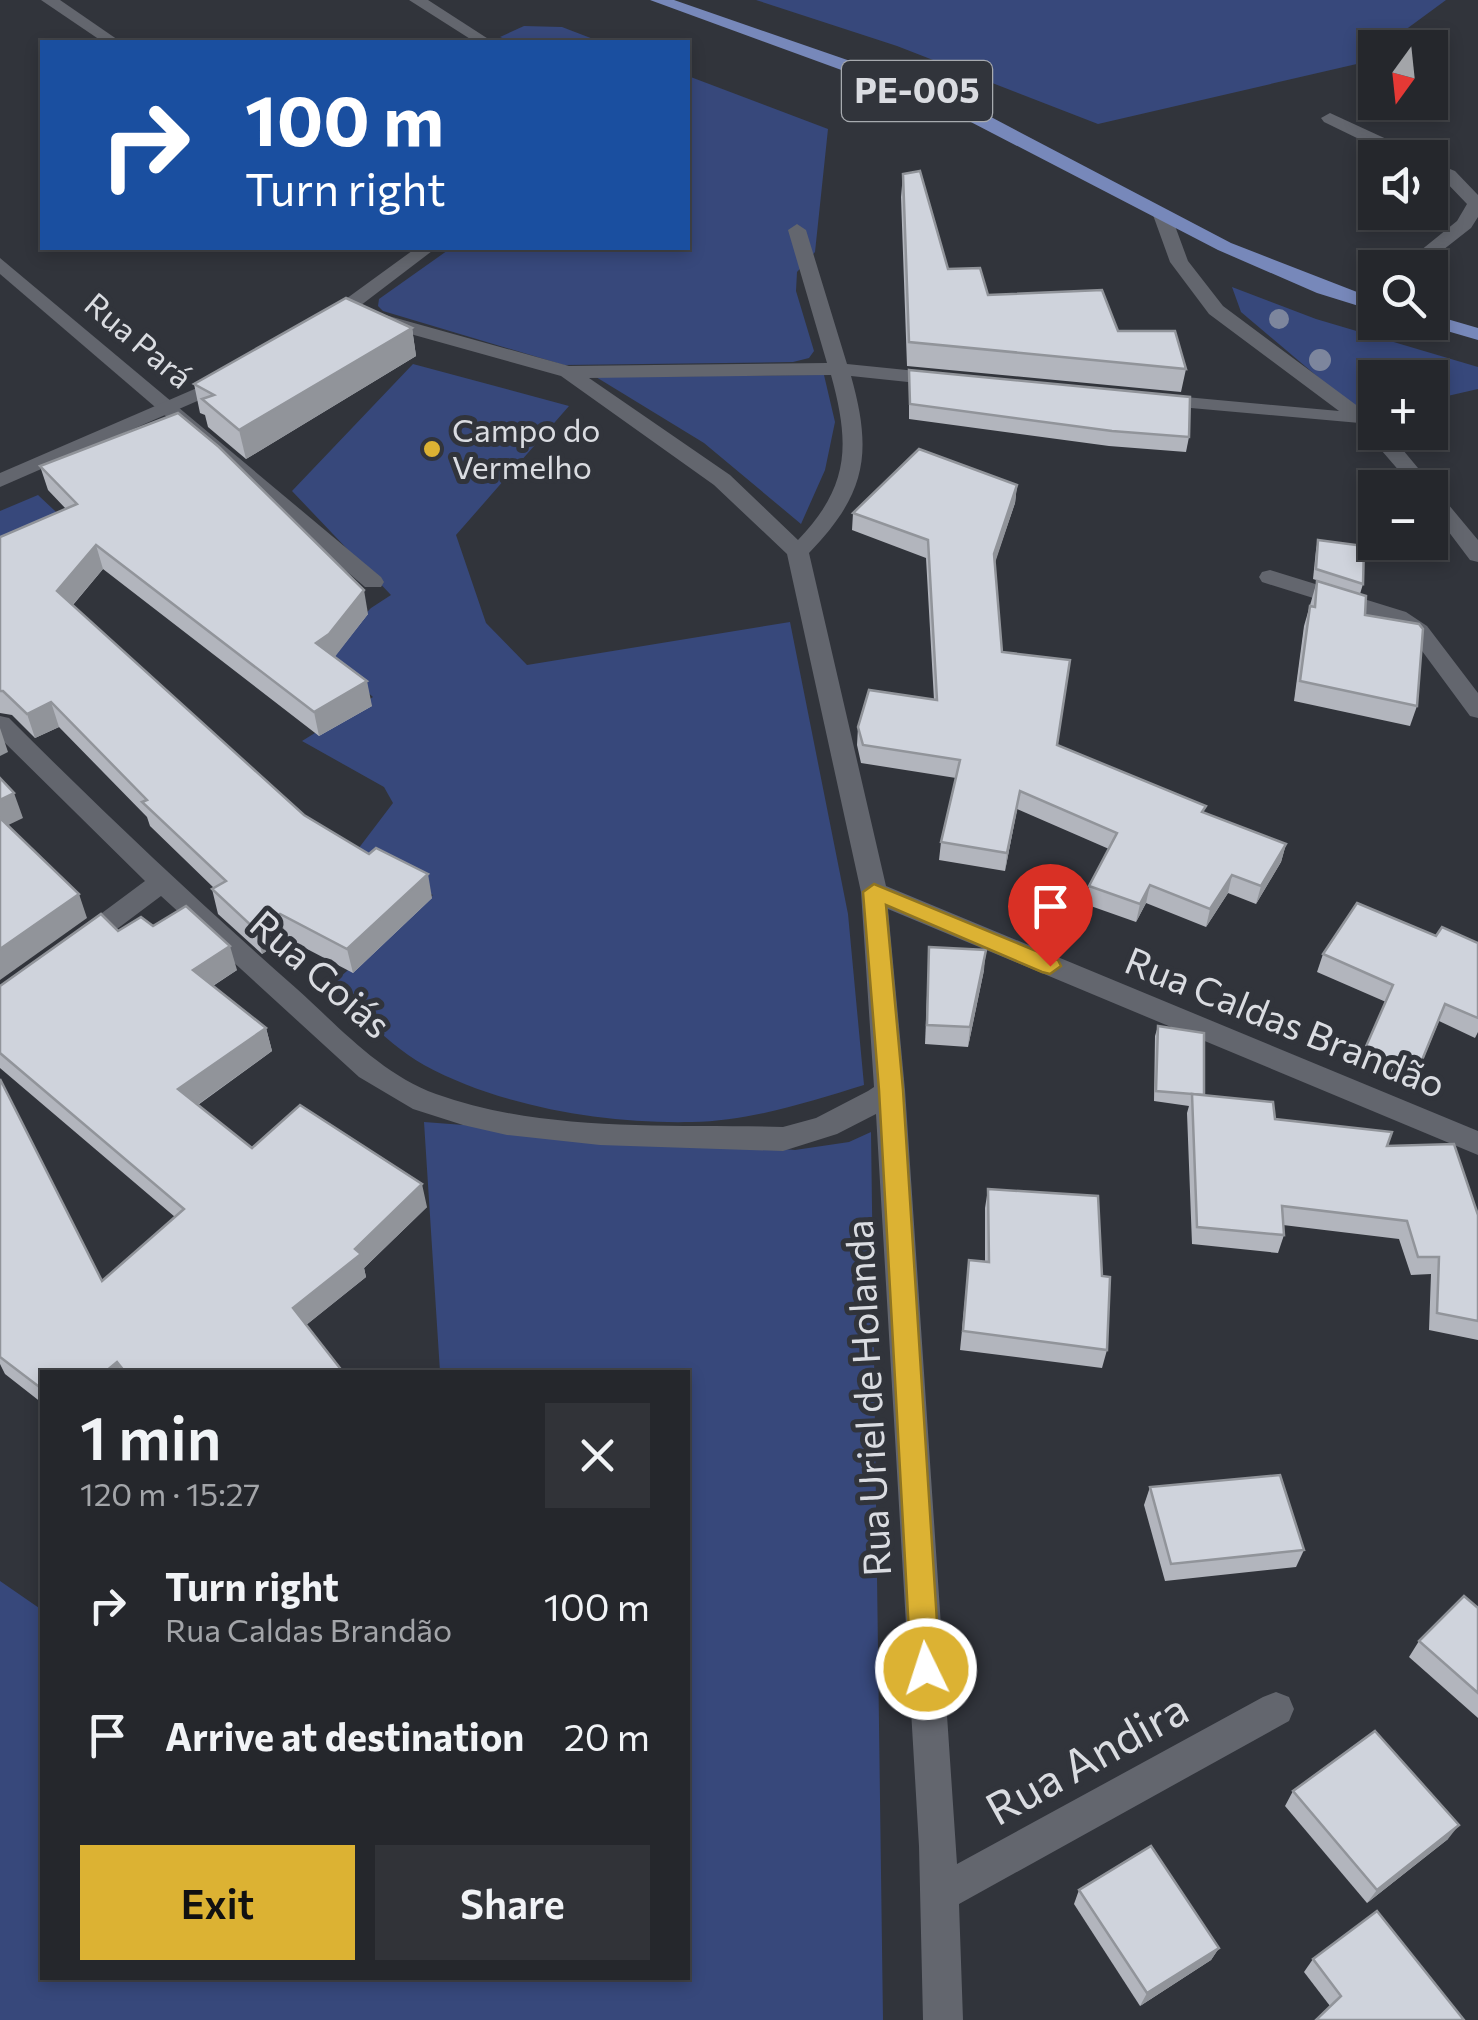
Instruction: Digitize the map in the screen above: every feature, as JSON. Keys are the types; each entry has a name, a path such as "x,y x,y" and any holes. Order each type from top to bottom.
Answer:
{"main road":[{"name":"PE-005","path":"658,0 882,76 983,120 1243,256 1358,296"},
{"path":"1448,325 1478,334"}],"street":[{"path":"49,0 110,40"},
{"path":"417,0 482,40"},
{"path":"1330,118 1376,140"},
{"path":"1431,250 1465,224 1476,203 1448,174"},
{"path":"1162,215 1179,262 1216,310 1358,417"},
{"path":"798,230 856,439 853,469 828,525 798,552"},
{"path":"303,338 416,250"},
{"name":"Rua Pará","path":"0,264 373,582"},
{"path":"343,309 568,372 839,369 975,382"},
{"path":"568,372 722,480 798,552 874,892"},
{"path":"0,481 241,373"},
{"path":"1131,398 1358,426"},
{"path":"1392,450 1410,470"},
{"path":"1448,516 1478,555"},
{"path":"1270,578 1398,617 1419,632 1478,710"},
{"name":"Rua Goiás","path":"0,724 159,884 390,1085 438,1106 544,1128 783,1139 814,1133 852,1117 891,1090"},
{"path":"65,954 159,884"},
{"name":"Rua Uriel de Holanda","path":"874,892 891,1090 917,1558 942,1892 942,2020"},
{"name":"Rua Caldas Brandão","path":"874,892 1478,1143"},
{"name":"Rua Andira","path":"942,1892 1276,1709"}],"shaded area":[{"path":"756,0 1446,0 1405,30 1358,30 1358,64 1098,124 897,46"},
{"path":"524,26 562,27 596,40 507,40 500,37"},
{"path":"690,77 828,129 815,252 797,272 796,291 814,351 809,358 793,362 564,365 383,311 378,306 379,299 448,250 690,250"},
{"path":"1232,287 1358,331 1358,340 1387,340 1478,367 1478,389 1448,396 1448,360 1358,360 1358,411 1241,312"},
{"path":"413,364 569,406 456,535 486,623 527,665 790,622 848,914 864,1085 779,1110 714,1121 624,1120 554,1110 486,1092 424,1065 388,1039 330,986 433,895 376,872 352,857 393,803 384,787 302,741 373,697 325,655 371,608 391,595 292,491"},
{"path":"824,375 835,422 825,470 801,524 704,443 596,377"},
{"path":"38,495 87,541 0,580 0,511"},
{"path":"424,1122 795,1150 849,1142 871,1132 883,2020 0,2020 0,1581 40,1609 40,1980 690,1980 690,1370 440,1370"}],"building":[{"path":"920,171 948,269 980,268 988,295 1102,290 1118,331 1175,331 1186,369 909,342 903,174"},
{"path":"346,298 412,328 239,430 202,399 214,395 194,384"},
{"path":"909,370 1190,397 1189,437 1112,431 910,404"},
{"path":"178,413 219,447 364,590 329,634 316,643 367,681 314,712 96,545 57,591 304,815 369,854 376,848 428,874 347,949 280,914 256,930 212,889 226,881 142,802 147,800 51,702 27,714 0,691 0,537 77,504 40,466"},
{"path":"919,449 1017,485 994,554 1002,652 1070,660 1057,745 1206,806 1202,812 1286,844 1261,886 1232,875 1210,909 1150,885 1140,904 1089,886 1117,833 1020,791 1007,853 941,842 960,760 863,745 858,727 869,690 937,700 928,540 853,513"},
{"path":"1318,540 1358,545 1358,560 1364,560 1363,584 1316,569"},
{"path":"1317,581 1366,596 1365,615 1419,624 1423,629 1417,706 1300,681"},
{"path":"0,778 14,793 0,800"},
{"path":"0,818 79,894 0,949"},
{"path":"1357,903 1436,936 1442,927 1478,943 1478,1018 1445,1004 1418,1070 1364,1051 1393,985 1323,954"},
{"path":"186,906 230,946 193,970 266,1028 178,1089 252,1148 300,1105 422,1184 355,1249 361,1254 293,1308 341,1370 123,1370 117,1362 107,1370 40,1370 40,1387 0,1357 0,1079 102,1281 184,1209 0,1053 0,986 101,914 118,931 141,917 153,926"},
{"path":"929,947 986,950 970,1027 927,1025"},
{"path":"1158,1026 1204,1033 1204,1095 1156,1091"},
{"path":"1192,1094 1273,1102 1275,1119 1392,1132 1387,1146 1454,1144 1478,1215 1478,1321 1437,1313 1439,1257 1418,1257 1407,1221 1282,1206 1284,1235 1197,1227"},
{"path":"988,1189 1098,1196 1102,1276 1110,1277 1107,1350 963,1331 969,1260 989,1262"},
{"path":"1280,1475 1304,1550 1171,1564 1150,1487"},
{"path":"1464,1596 1478,1608 1478,1693 1419,1641"},
{"path":"1375,1731 1459,1825 1377,1890 1293,1791"},
{"path":"1151,1846 1219,1948 1147,1993 1079,1890"},
{"path":"1377,1911 1464,2020 1316,2020 1341,1996 1313,1959"}],"place":[{"name":"Campo do Vermelho","path":"432,449"}],"route":[{"path":"926,1669 891,1090 874,892 1050,966"}]}
